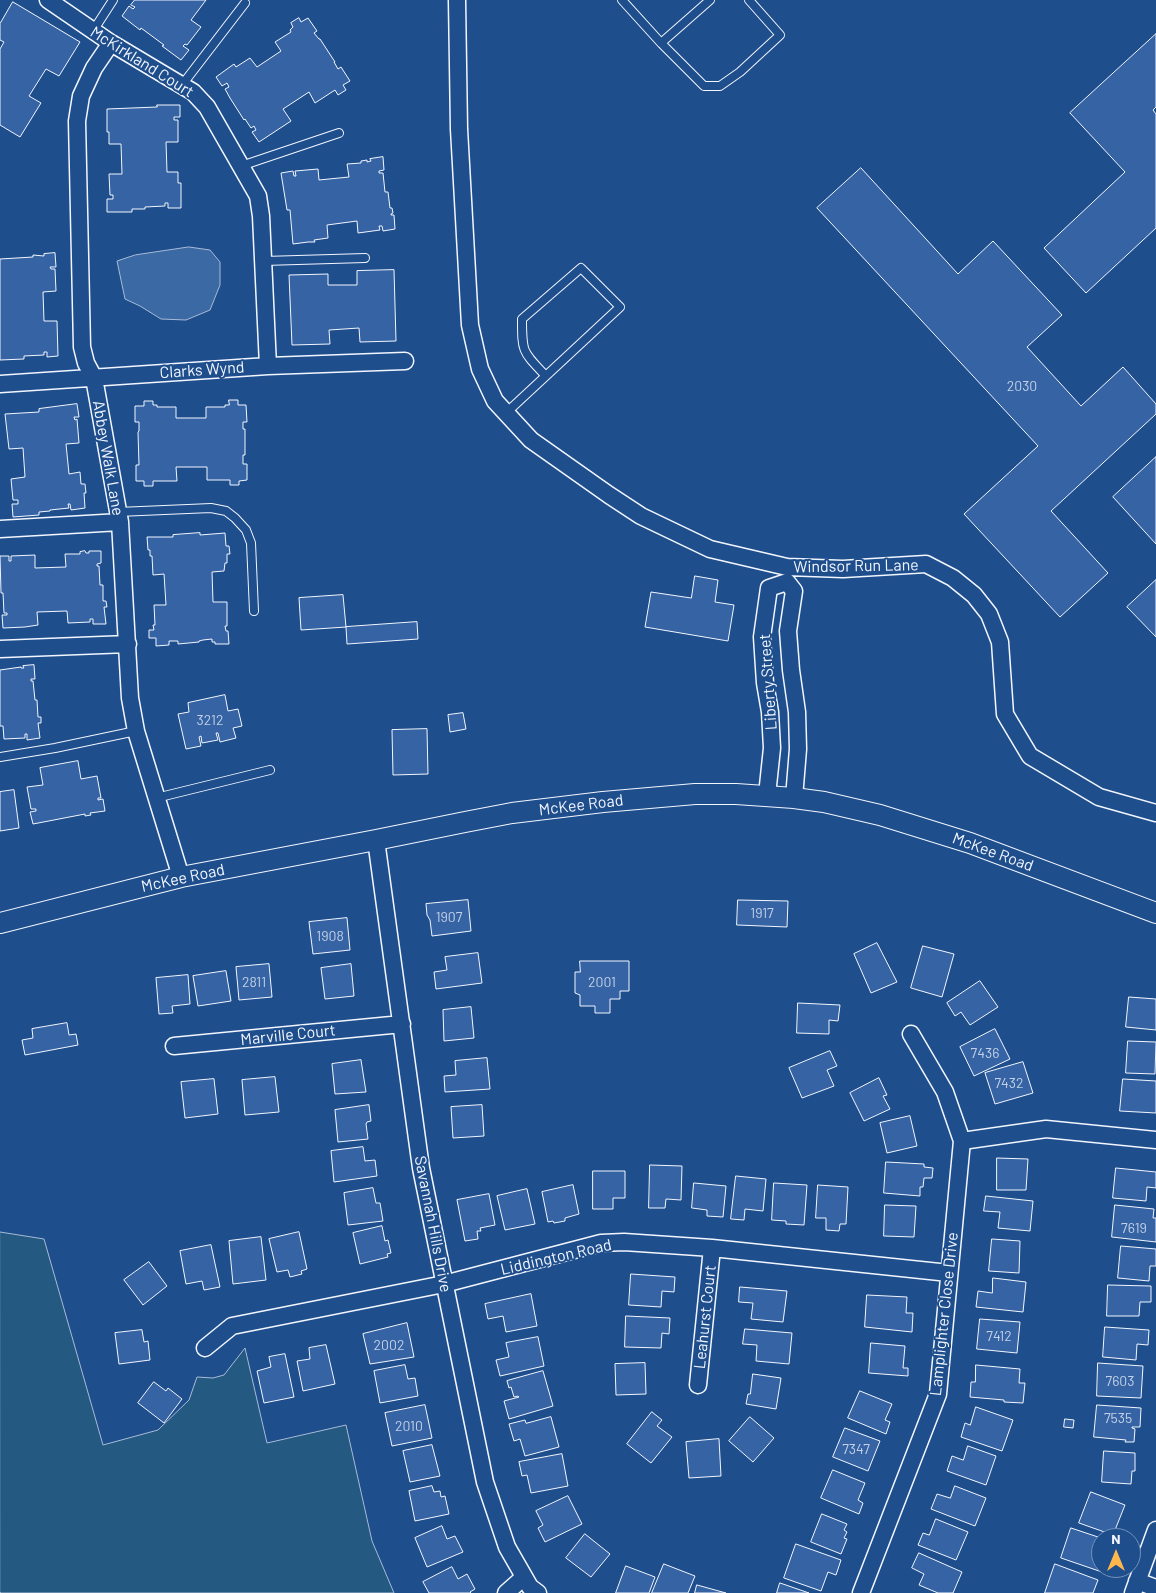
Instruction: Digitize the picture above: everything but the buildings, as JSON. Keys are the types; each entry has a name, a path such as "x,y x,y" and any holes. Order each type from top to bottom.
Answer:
{"street":[{"name":"McKirkland Court","path":"48,0 111,43 193,92 207,107 258,196 264,261 268,366"},
{"name":"Windsor Run Lane","path":"457,0 459,129 470,325 480,369 495,401 530,440 609,495 641,516 710,550 787,575 843,569 926,564 953,578 974,595 989,614 1000,642 1006,714 1030,756 1099,797 1156,813"},
{"name":"Abbey Walk Lane","path":"111,43 94,68 81,96 77,121 82,347 86,363 94,378 119,517 130,698 136,731 181,877"},
{"name":"Clarks Wynd","path":"0,384 268,366 405,361"},
{"path":"0,529 119,517"},
{"name":"Liberty Street","path":"767,795 772,748 762,637 769,588 787,575 794,591 788,631 797,712 798,749 794,798"},
{"path":"0,649 128,644"},
{"path":"764,670 791,670"},
{"name":"McKee Road","path":"0,923 181,877 512,814 603,802 695,794 767,795 794,798 824,802 880,815 970,843 1156,913"},
{"name":"Savannah Hills Drive","path":"376,840 421,1168 485,1482 507,1547 530,1587 538,1593"},
{"name":"Marville Court","path":"174,1046 402,1024"},
{"name":"Lamplighter Close Drive","path":"860,1593 938,1394 962,1141 945,1092 911,1034"},
{"path":"962,1141 1046,1129 1156,1140"},
{"name":"Liddington Road","path":"205,1348 232,1326 444,1284 600,1243 624,1242 712,1248 949,1274"},
{"name":"Leahurst Court","path":"698,1385 712,1248"},
{"path":"1156,1530 1135,1587 1156,1588"},
{"path":"506,1593 524,1577"}],"lane":[{"path":"93,31 113,0"},
{"path":"622,0 704,86 720,86 740,72 780,34 749,0"},
{"path":"661,43 710,0"},
{"path":"182,85 245,3"},
{"path":"241,166 339,133"},
{"path":"264,261 365,258"},
{"path":"506,412 620,307 581,268 522,319 522,344 527,356 545,375"},
{"path":"119,517 212,508 226,511 246,530 251,543 254,611"},
{"path":"0,757 136,731"},
{"path":"156,798 270,770"}],"shaded area":[{"path":"189,247 210,250 220,262 220,285 210,310 186,320 161,319 125,299 117,261 135,255"},
{"path":"0,1232 44,1239 103,1445 158,1430 189,1400 197,1377 213,1378 224,1375 245,1348 267,1443 346,1425 372,1541 394,1593 1,1593"}]}
